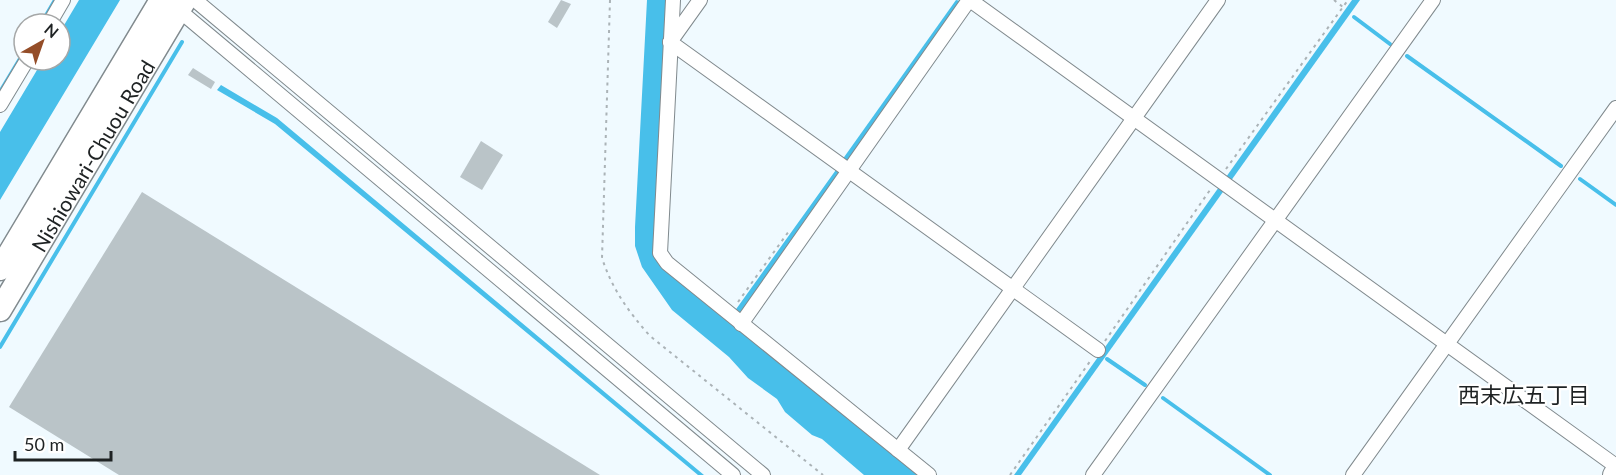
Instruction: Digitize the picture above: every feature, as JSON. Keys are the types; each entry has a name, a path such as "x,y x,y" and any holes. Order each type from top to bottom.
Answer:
{"main road":[{"name":"Nishiowari-Chuou Road","path":"0,269 177,2"},
{"name":"Nishiowari-Chuou Road","path":"0,310 177,2"}],"street":[{"path":"673,0 660,253 667,263 929,475"},
{"path":"670,42 700,0"},
{"path":"737,320 849,170 970,0 1616,468 1612,475"},
{"path":"898,450 1218,0"},
{"path":"1093,475 1433,0"},
{"path":"177,2 733,475"},
{"path":"177,2 763,475"},
{"path":"670,42 1098,350"},
{"path":"0,105 20,72"},
{"path":"1353,475 1616,108"}],"path":[{"path":"1334,0 1343,7"},
{"path":"1010,475 1098,350 1222,182 1348,0"}],"water":[{"path":"79,0 120,0 0,200 0,132 36,72 72,72 72,12"},
{"path":"647,0 668,0 655,241 729,319 838,167 842,170 736,324 921,475 864,475 822,439 812,435 785,412 777,399 748,378 729,357 672,310 642,267 635,246 635,227"},
{"path":"956,0 961,1 846,163 842,160"},
{"path":"1352,0 1360,0 1021,475 1014,475"},
{"path":"221,85 277,118 704,475 698,475 275,124 217,90"}],"building":[{"path":"561,0 571,4 557,28 548,22"},
{"path":"193,68 215,82 211,89 188,75"},
{"path":"481,141 503,155 482,190 460,177"},
{"path":"142,192 600,475 119,475 9,407"}],"waterway":[{"path":"48,12 55,0"},
{"path":"1354,17 1390,44"},
{"path":"0,347 182,42"},
{"path":"1407,56 1561,166"},
{"path":"0,92 12,72"},
{"path":"1580,179 1616,205"},
{"path":"1107,359 1145,385"},
{"path":"1163,398 1270,475"}],"district":[{"name":"西末広五丁目","path":"1524,394"}]}
